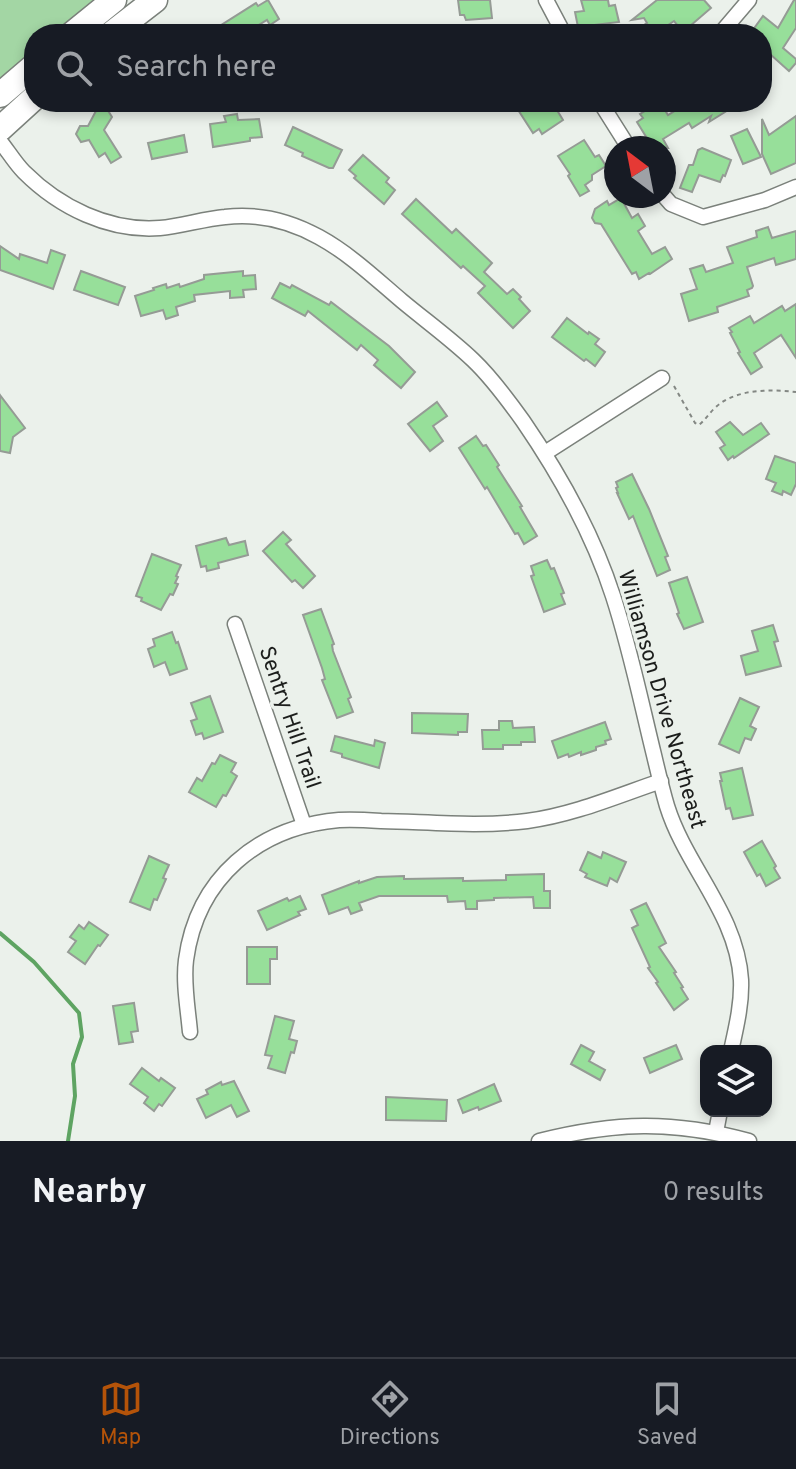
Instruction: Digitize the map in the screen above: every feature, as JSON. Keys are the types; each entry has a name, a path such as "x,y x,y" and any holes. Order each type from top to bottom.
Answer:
{"main road":[{"path":"84,24 114,0"},
{"path":"124,24 155,0"},
{"path":"0,95 24,75"},
{"path":"0,129 24,107"}],"street":[{"path":"546,0 559,24"},
{"path":"729,24 749,0"},
{"path":"609,112 622,136"},
{"name":"Williamson Drive Northeast","path":"0,141 43,189 70,207 99,220 129,227 158,228 226,216 255,216 289,222 320,237 351,258 474,361 506,396 545,453 581,519 611,590 675,829 733,938 741,983 732,1045"},
{"path":"676,206 703,217 765,200 796,187"},
{"path":"545,453 662,378"},
{"name":"Sentry Hill Trail","path":"235,624 304,825"},
{"path":"190,1032 186,961 193,929 205,902 223,875 247,852 275,835 304,825 341,820 526,821 582,808 661,781"},
{"path":"716,1132 719,1117"},
{"path":"539,1141 579,1131 623,1126 672,1126 716,1132 749,1141"}],"path":[{"path":"662,378 669,378 699,425 715,408 736,395 773,389 796,392"}],"green space":[{"path":"0,0 128,0 93,24 24,24 24,83 0,106"}],"building":[{"path":"268,0 279,19 272,24 267,20 260,24 223,24 256,3 258,6"},
{"path":"458,0 490,0 492,18 466,20 464,15 460,15"},
{"path":"581,0 608,0 609,6 615,5 619,22 577,24 575,12 584,11"},
{"path":"657,0 704,0 711,8 692,24 676,24 674,21 670,24 645,24 644,18 632,20"},
{"path":"796,0 796,28 783,48 796,59 789,71 772,56 772,24 757,24 763,16 778,28"},
{"path":"95,112 109,112 112,117 104,130 121,157 111,163 105,153 99,157 89,140 81,142 76,134 80,126 88,126"},
{"path":"519,112 558,112 563,120 542,134 539,129 533,133"},
{"path":"643,112 666,112 668,115 673,112 725,112 709,122 711,116 692,128 689,123 668,136 646,136 637,122 643,118 640,114"},
{"path":"237,114 238,120 259,119 262,137 213,147 210,124 226,122 224,116"},
{"path":"796,116 796,163 771,174 762,154 762,119 769,135"},
{"path":"293,127 342,150 333,168 302,156 303,153 285,145"},
{"path":"747,129 761,157 743,164 731,136"},
{"path":"184,135 187,152 152,159 148,143"},
{"path":"584,140 595,157 599,155 604,167 592,175 592,180 585,185 589,191 580,196 558,156"},
{"path":"702,148 731,160 725,176 720,182 699,175 692,192 680,188 689,165 693,165 698,150"},
{"path":"363,155 389,178 386,182 395,190 384,204 349,170"},
{"path":"416,199 452,233 456,229 492,263 484,272 507,294 513,289 521,297 519,299 530,311 513,328 478,293 485,286 402,214"},
{"path":"604,203 604,208 626,208 632,218 638,214 645,226 638,231 652,254 665,247 672,259 639,279 636,272 632,274 601,224 595,223 592,218 595,209"},
{"path":"768,227 772,238 796,231 796,259 776,265 774,258 747,267 753,286 747,290 749,296 717,307 718,312 689,321 681,294 697,289 690,269 703,265 706,272 733,263 727,247 757,237 756,231"},
{"path":"0,246 19,259 20,254 47,263 51,250 65,255 53,289 0,270"},
{"path":"81,271 125,287 118,305 74,290"},
{"path":"243,271 243,276 255,275 256,289 243,290 244,297 230,298 230,291 194,295 195,301 176,307 178,315 166,319 163,310 141,316 135,296 153,288 166,284 167,288 179,284 180,287 204,279 204,275"},
{"path":"280,283 290,288 292,285 329,305 331,302 389,346 415,372 401,388 374,365 378,360 361,345 357,350 308,311 305,316 272,298"},
{"path":"796,304 796,358 781,335 754,353 762,367 751,374 738,353 729,328 750,316 754,323 782,306 785,311"},
{"path":"567,318 599,339 595,344 605,352 595,366 552,337"},
{"path":"0,395 25,428 13,437 10,453 0,451"},
{"path":"437,402 447,416 433,426 443,441 430,451 408,424"},
{"path":"730,422 743,435 761,423 769,434 728,460 720,448 725,445 716,432"},
{"path":"476,436 499,465 497,467 537,536 524,544 459,448"},
{"path":"775,456 796,463 796,484 791,495 772,491 776,483 766,479"},
{"path":"632,474 668,556 665,557 670,570 657,576 633,516 629,519 617,493 616,482"},
{"path":"283,532 291,540 286,544 315,576 303,588 295,580 292,582 263,551"},
{"path":"226,538 229,545 245,541 248,555 218,563 219,568 207,571 206,566 201,567 196,546"},
{"path":"152,554 181,565 176,576 175,583 178,584 161,610 136,596"},
{"path":"547,560 551,569 554,568 565,604 544,612 531,576 534,575 531,566"},
{"path":"687,577 703,622 684,629 669,583"},
{"path":"321,609 351,697 348,699 353,712 337,718 303,615"},
{"path":"773,625 781,666 746,675 741,656 758,651 752,631"},
{"path":"172,632 187,669 170,675 165,662 154,667 148,649 155,646 153,639"},
{"path":"210,696 223,732 204,739 202,733 196,735 191,721 197,719 191,703"},
{"path":"740,698 759,707 750,726 756,729 751,740 745,738 739,753 719,744"},
{"path":"412,713 468,714 467,732 458,732 458,735 412,733"},
{"path":"499,721 512,721 513,728 534,727 535,742 503,745 503,749 483,749 482,730 499,730"},
{"path":"605,722 611,739 605,741 606,744 581,755 581,752 558,758 552,741"},
{"path":"335,736 374,746 375,740 385,743 379,768 331,751"},
{"path":"220,755 236,763 231,772 237,776 216,807 189,792 197,778 202,781"},
{"path":"742,768 753,815 733,819 730,808 726,809 720,773"},
{"path":"762,841 780,878 766,886 744,852"},
{"path":"588,852 601,858 603,852 626,862 617,882 610,878 607,886 585,877 587,874 580,870"},
{"path":"149,856 169,865 163,878 166,879 150,910 130,902"},
{"path":"544,874 544,891 550,891 550,908 534,908 533,897 477,901 477,909 466,909 465,901 448,902 447,896 379,896 359,903 362,910 351,914 348,907 329,914 322,895 377,877 463,878 463,881 506,880 506,875"},
{"path":"300,896 306,909 298,912 300,915 267,930 258,911 287,898 289,901"},
{"path":"646,903 666,943 659,947 676,972 688,999 674,1010 648,968 632,928 638,925 631,910"},
{"path":"89,922 108,935 85,964 68,952 76,941 70,937 79,925 84,929"},
{"path":"247,947 277,947 277,959 270,959 270,984 247,984"},
{"path":"134,1003 138,1031 131,1032 133,1042 119,1044 113,1006"},
{"path":"275,1016 294,1021 289,1039 297,1041 285,1073 268,1068 272,1056 265,1055"},
{"path":"581,1045 594,1052 589,1061 605,1070 600,1080 571,1064"},
{"path":"676,1045 682,1059 650,1073 644,1058"},
{"path":"142,1068 175,1088 162,1106 159,1104 154,1111 144,1103 148,1097 130,1084"},
{"path":"234,1081 249,1111 237,1117 231,1105 206,1118 197,1099 221,1082 222,1085"},
{"path":"494,1084 501,1101 463,1113 458,1100"},
{"path":"386,1097 447,1100 446,1121 386,1120"}],"waterway":[{"path":"0,933 34,962 79,1013 82,1037 73,1064 75,1096 68,1141"}]}
